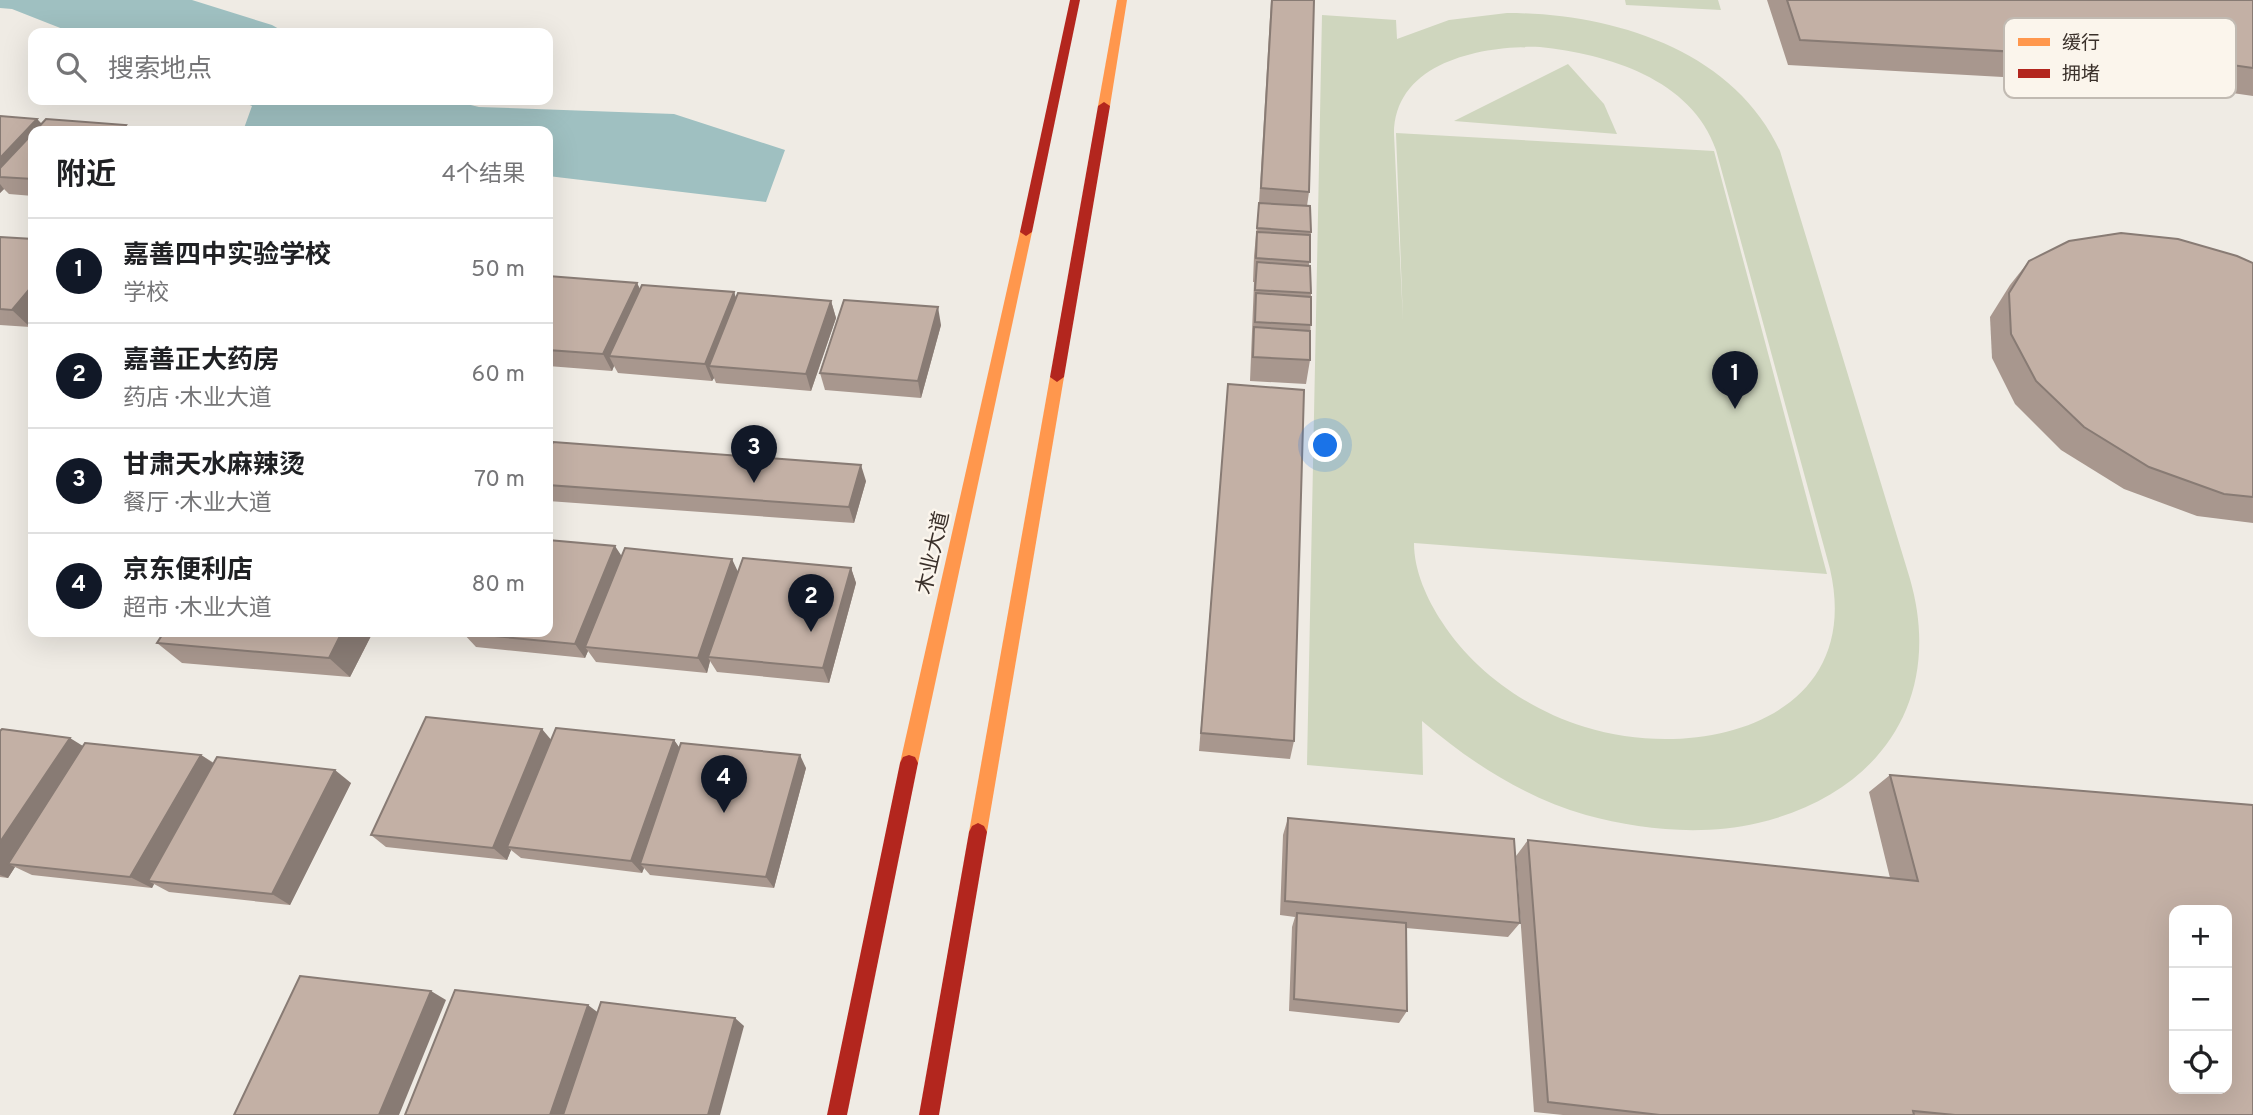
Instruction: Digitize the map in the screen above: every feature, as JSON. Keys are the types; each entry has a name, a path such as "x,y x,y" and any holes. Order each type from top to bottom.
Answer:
{"main road":[{"name":"木业大道","path":"836,1115 916,727 1003,343 1075,0"},
{"path":"929,1115 1122,0"}],"green space":[{"path":"1625,0 1718,0 1721,10 1626,5"},
{"path":"1507,13 1547,15 1587,20 1627,30 1665,44 1700,63 1732,86 1759,116 1780,151 1910,579 1918,623 1918,665 1909,702 1892,736 1868,766 1837,790 1800,809 1758,823 1716,829 1672,830 1607,820 1563,807 1499,777 1422,721 1423,775 1307,765 1322,15 1396,20 1397,39 1449,20","holes":["1518,47 1566,51 1619,64 1644,75 1667,88 1688,105 1704,125 1716,150 1830,569 1834,621 1823,662 1798,695 1764,718 1723,733 1677,739 1630,737 1564,720 1524,699 1487,673 1455,640 1431,604 1416,564 1414,543 1827,574 1714,151 1396,133 1403,321 1394,134 1398,109 1409,89 1425,74 1446,62 1469,54"]},
{"path":"1568,64 1604,104 1617,134 1454,121"}],"water":[{"path":"0,0 192,0 277,28 60,28 12,9 0,8"},
{"path":"250,105 471,105 674,114 785,150 766,202 553,177 553,126 245,126 252,106"}],"building":[{"path":"1272,0 1314,0 1309,192 1261,188"},
{"path":"1787,0 2253,0 2253,68 2236,66 2236,18 2004,18 2004,51 1800,40"},
{"path":"0,116 37,119 28,126 0,158"},
{"path":"46,119 126,125 125,126 40,126"},
{"path":"28,138 28,179 0,177 0,168"},
{"path":"1259,203 1310,206 1311,232 1257,228"},
{"path":"1257,232 1310,235 1310,262 1256,258"},
{"path":"2121,233 2178,239 2253,263 2253,497 2224,494 2149,467 2084,427 2036,381 2011,334 2009,293 2029,261 2069,241"},
{"path":"0,237 28,239 28,291 12,310 0,309"},
{"path":"1257,262 1310,266 1311,293 1255,290"},
{"path":"553,276 637,283 603,354 553,350"},
{"path":"642,285 734,292 705,364 609,356"},
{"path":"738,293 831,301 806,374 709,366"},
{"path":"1256,293 1311,297 1311,325 1255,322"},
{"path":"844,300 938,307 918,381 820,373"},
{"path":"1254,327 1310,331 1310,360 1253,357"},
{"path":"1228,384 1304,390 1294,741 1201,733"},
{"path":"553,442 861,465 849,507 553,485"},
{"path":"553,540 615,546 575,644 504,637 553,637"},
{"path":"625,548 732,559 698,658 585,647"},
{"path":"743,558 851,568 823,668 708,657"},
{"path":"161,637 340,637 329,658 157,643"},
{"path":"426,717 542,729 493,848 371,835"},
{"path":"556,728 674,740 631,861 507,847"},
{"path":"2,729 70,738 0,842 0,731"},
{"path":"85,743 201,755 130,877 8,864"},
{"path":"681,743 800,755 766,877 640,864"},
{"path":"217,757 335,770 272,894 148,881"},
{"path":"1890,775 2253,805 2253,1115 1955,1115 1913,1111 1914,1115 1660,1115 1548,1102 1528,840 1918,881"},
{"path":"1288,818 1514,839 1520,923 1285,901"},
{"path":"1297,913 1406,923 1407,1011 1294,999"},
{"path":"300,976 431,991 379,1115 234,1115"},
{"path":"455,990 588,1005 550,1115 405,1115"},
{"path":"601,1002 735,1018 708,1115 563,1115"}],"traffic: slow":[{"path":"1104,106 1122,0"},
{"path":"909,763 1026,232"},
{"path":"978,832 1057,377"}],"traffic: jam":[{"path":"1026,232 1075,0"},
{"path":"1057,377 1104,106"},
{"path":"837,1115 909,763"},
{"path":"929,1115 978,832"}],"place":[{"name":"嘉善四中实验学校","path":"1735,409"},
{"name":"甘肃天水麻辣烫","path":"754,483"},
{"name":"嘉善正大药房","path":"811,632"},
{"name":"京东便利店","path":"724,813"}]}
